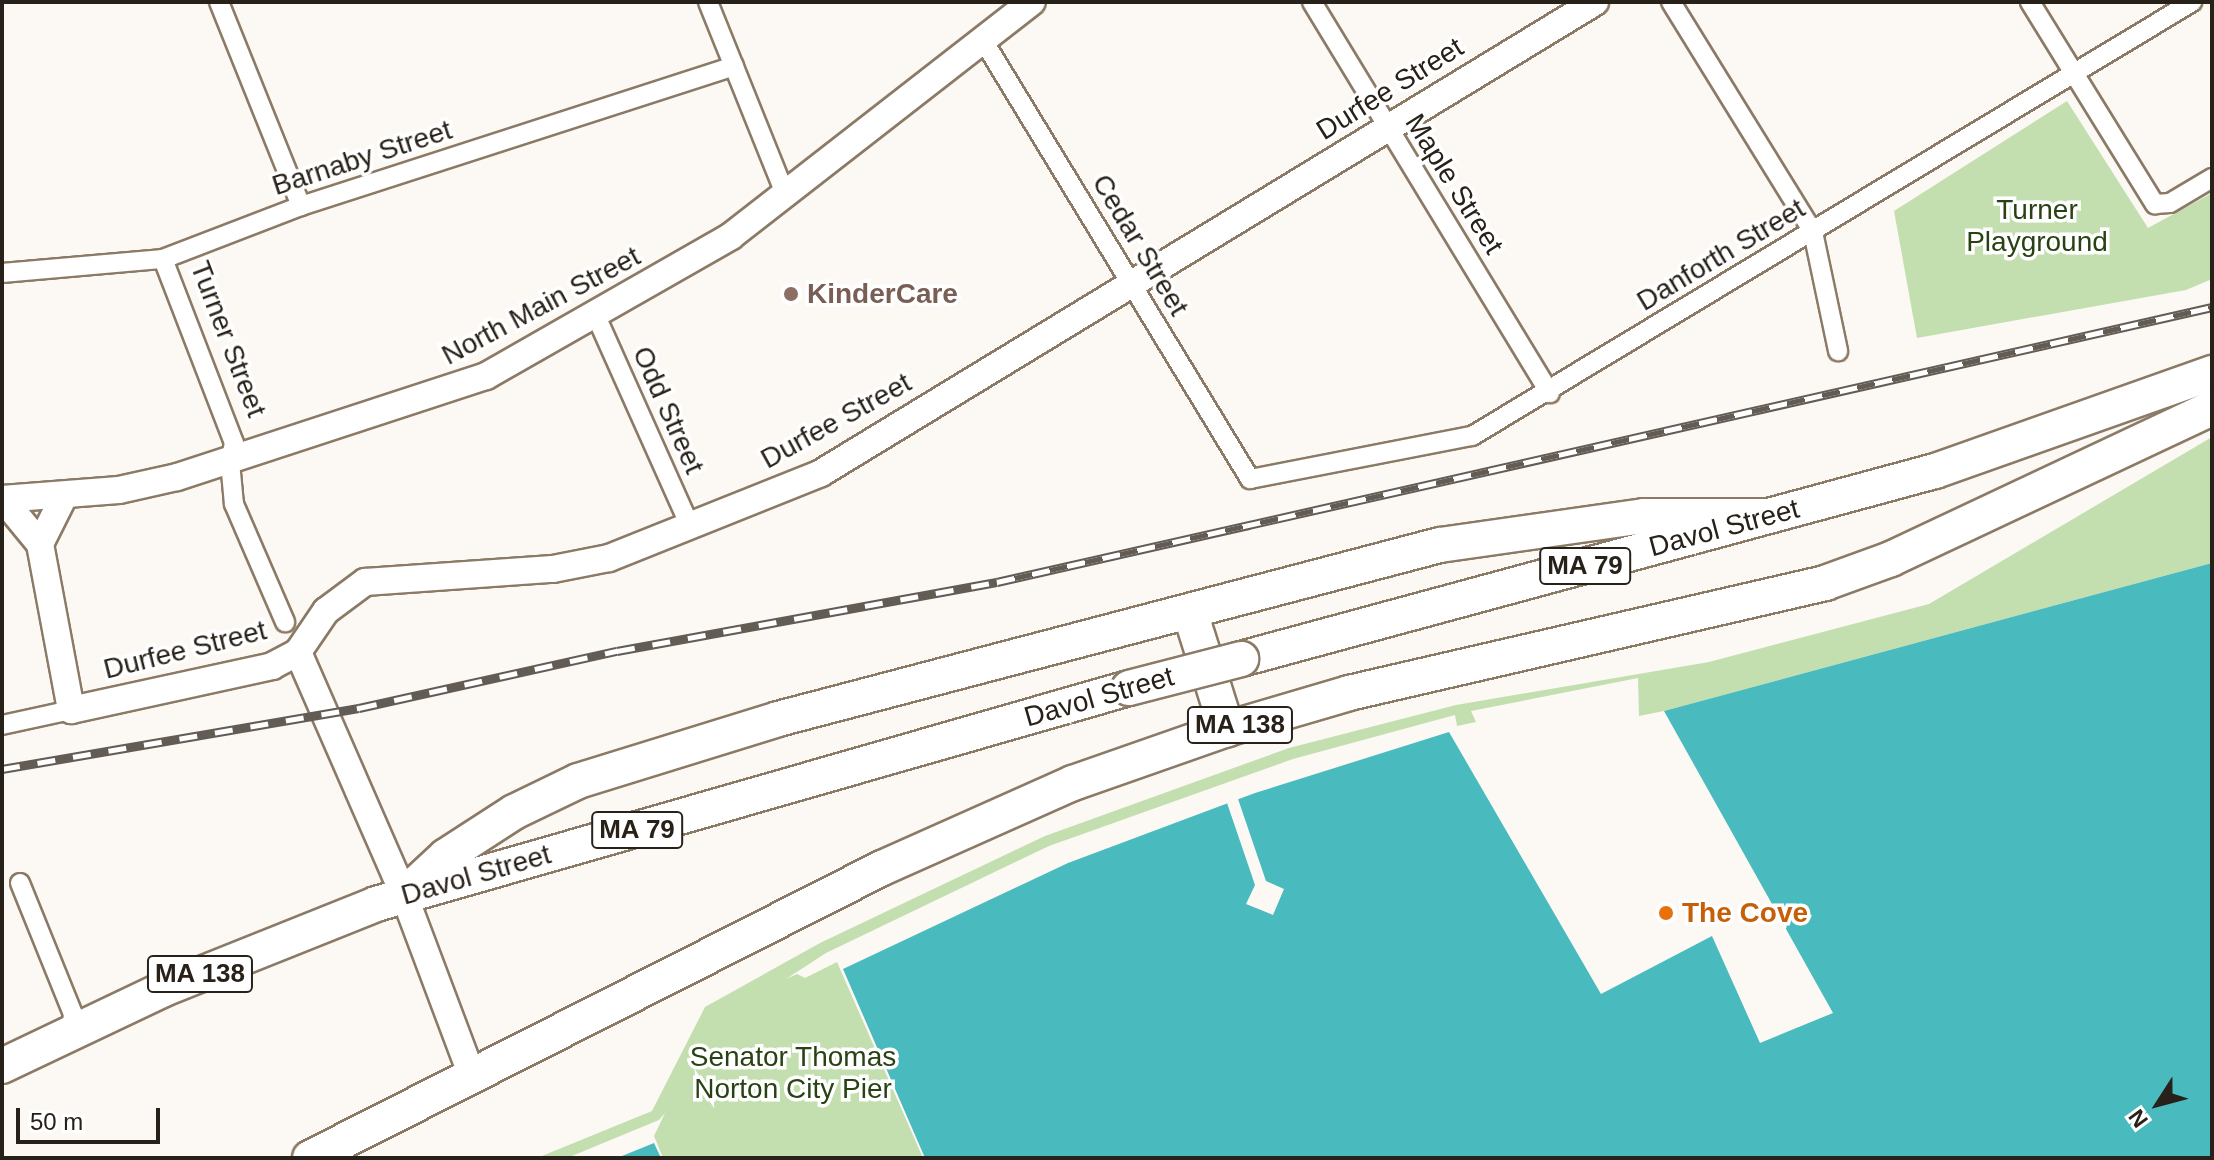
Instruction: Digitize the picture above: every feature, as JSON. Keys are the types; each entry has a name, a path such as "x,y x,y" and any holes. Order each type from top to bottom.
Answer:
{"highway":[{"name":"Davol Street","path":"2,1066 228,962 404,895 1129,688 1935,471 2208,383"},
{"name":"Davol Street","path":"310,1158 473,1079 945,838 1073,783 1227,729 1417,676 1825,583 1891,559 2208,383"},
{"path":"404,895 446,856 514,812 648,755 1440,545 1644,516 1768,516"},
{"path":"1190,612 1227,729"}],"main road":[{"name":"North Main Street","path":"3,499 119,490 230,462 454,389 596,316 731,236 1032,2"},
{"name":"Durfee Street","path":"71,710 272,666 298,652 326,611 365,582 578,565 690,526 821,473 1595,2"},
{"path":"40,544 64,496"},
{"path":"3,499 40,544 71,710"},
{"path":"298,652 404,895 473,1079"}],"street":[{"path":"219,2 301,206"},
{"path":"708,2 785,194"},
{"name":"Maple Street","path":"1312,2 1387,130 1550,393"},
{"path":"1671,2 1813,232 1838,351"},
{"path":"2030,2 2155,204 2170,203 2212,178"},
{"name":"Danforth Street","path":"1250,479 1472,436 1550,393 2192,2"},
{"name":"Cedar Street","path":"983,40 1250,479"},
{"name":"Barnaby Street","path":"2,273 163,259 301,206 734,66"},
{"name":"Turner Street","path":"163,259 234,443 230,462 234,504 285,622"},
{"name":"Odd Street","path":"596,316 690,526"},
{"name":"Durfee Street","path":"2,725 71,710"},
{"path":"20,883 73,1014 71,1033"}],"green space":[{"name":"Turner Playground","path":"2067,101 2148,228 2212,193 2212,279 2186,290 1917,338 1894,211"},
{"name":"Senator Thomas Norton City Pier","path":"2212,437 2212,563 1664,711 1639,716 1638,678 1471,711 1476,722 1457,726 1455,715 1293,759 1049,846 826,953 786,979 797,974 805,978 837,962 923,1158 663,1158 654,1136 665,1113 659,1120 567,1158 537,1158 652,1111 705,1007 820,943 1045,836 1289,748 1456,705 1709,662 1929,604"}],"water":[{"path":"2212,563 2212,1158 925,1158 843,969 1068,863 1255,793 1449,732 1601,994 1712,936 1760,1043 1833,1013 1664,711"},
{"path":"654,1143 661,1158 617,1158"}],"pier":[{"path":"1237,796 1266,881 1284,889 1273,915 1246,904 1255,885 1226,800"}],"railway":[{"path":"2,769 359,708 617,651 997,582 2212,307"}],"place":[{"name":"KinderCare","path":"791,294"},
{"name":"The Cove","path":"1666,913"}]}
